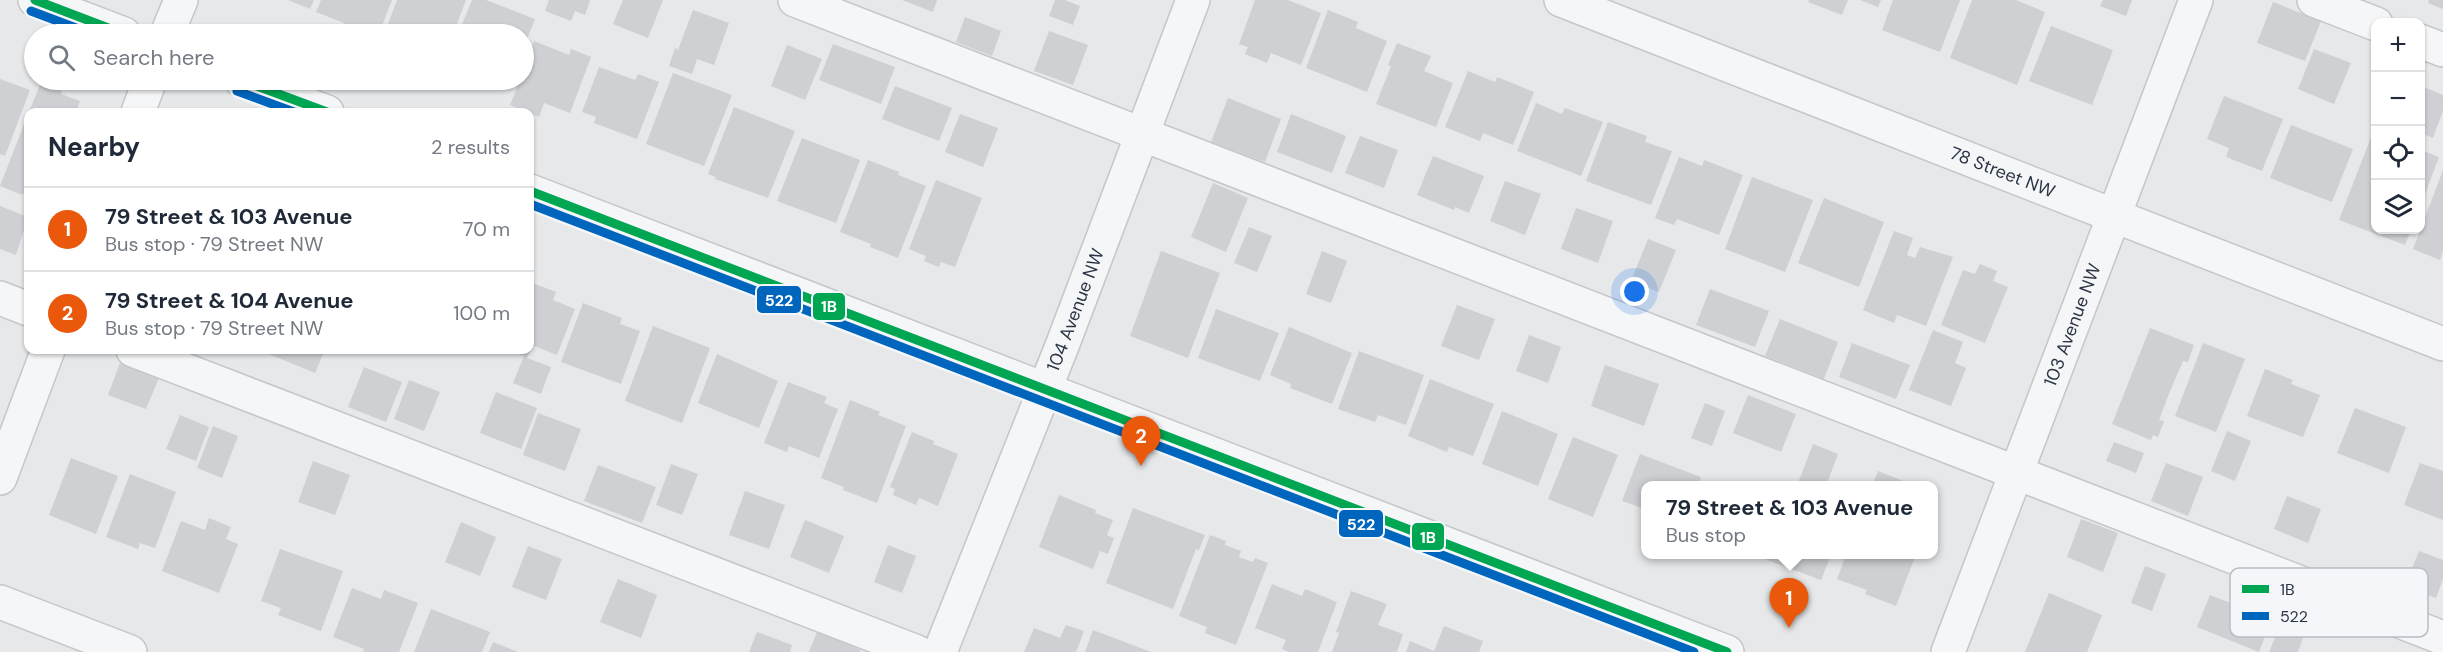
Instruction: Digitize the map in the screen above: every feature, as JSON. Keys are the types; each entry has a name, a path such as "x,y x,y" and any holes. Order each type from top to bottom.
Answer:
{"street":[{"path":"35,0 98,24"},
{"path":"171,24 181,0"},
{"path":"795,0 2262,568"},
{"name":"104 Avenue NW","path":"940,652 1044,390 1193,0"},
{"name":"78 Street NW","path":"1561,0 2443,344"},
{"name":"103 Avenue NW","path":"1948,652 2196,0"},
{"path":"2314,0 2371,22"},
{"path":"2425,43 2443,50"},
{"path":"140,108 146,90"},
{"path":"268,90 316,108"},
{"path":"534,193 1727,652"},
{"path":"0,298 24,307"},
{"path":"0,478 46,354"},
{"path":"143,354 917,652"},
{"path":"0,602 130,652"},
{"path":"2428,632 2443,638"}],"building":[{"path":"288,0 314,0 310,9"},
{"path":"321,0 392,0 383,24 344,24 316,12"},
{"path":"397,0 466,0 457,24 388,24"},
{"path":"472,0 486,0 535,19 533,24 462,24"},
{"path":"549,0 590,0 585,15 575,11 571,21 545,11"},
{"path":"623,0 663,0 648,38 613,24"},
{"path":"902,0 937,0 933,12"},
{"path":"1055,0 1065,0 1080,6 1073,25 1049,16"},
{"path":"1255,0 1288,0 1321,13 1301,65 1271,53 1267,63 1245,54 1248,47 1239,44"},
{"path":"1809,0 1848,0 1842,15 1808,2"},
{"path":"1860,0 1881,0 1878,7"},
{"path":"1893,0 1960,0 1940,52 1882,30"},
{"path":"1972,0 2016,0 2045,12 2017,85 1950,58"},
{"path":"2103,0 2132,0 2126,16 2100,6"},
{"path":"2429,0 2443,0 2443,9 2428,3"},
{"path":"2273,2 2321,21 2305,61 2257,43"},
{"path":"693,10 729,23 714,65 697,59 692,74 669,66 675,48 678,50"},
{"path":"1328,10 1358,22 1356,28 1387,41 1367,92 1306,68"},
{"path":"965,17 1001,31 992,56 956,42"},
{"path":"2051,26 2113,50 2092,105 2029,81"},
{"path":"1049,31 1088,45 1073,85 1034,71"},
{"path":"534,41 569,55 571,49 591,57 570,113 544,103 539,117 534,115 534,108 517,108 510,105 516,90 534,90"},
{"path":"1397,43 1431,56 1424,71 1453,83 1436,127 1376,104 1391,66 1388,65"},
{"path":"833,44 895,67 881,104 819,80"},
{"path":"787,45 822,59 805,100 771,86"},
{"path":"2314,49 2351,63 2334,104 2298,89"},
{"path":"599,67 635,80 638,74 659,82 637,139 594,123 596,117 582,112"},
{"path":"1468,71 1495,82 1497,77 1534,92 1513,145 1483,133 1480,141 1445,127"},
{"path":"673,73 732,95 704,166 646,144"},
{"path":"0,79 24,88 24,90 30,90 5,156 0,154"},
{"path":"895,86 952,108 939,141 882,119"},
{"path":"2425,88 2443,95 2443,111 2433,138 2425,135"},
{"path":"38,90 60,90 62,91 61,94 80,101 77,108 31,108"},
{"path":"2224,96 2283,119 2262,171 2226,157 2229,148 2207,139"},
{"path":"1228,98 1281,119 1265,162 1211,142"},
{"path":"1536,103 1562,114 1565,108 1603,122 1581,176 1517,151"},
{"path":"734,107 795,131 768,198 715,179 716,177 708,174"},
{"path":"960,114 998,128 983,167 945,152"},
{"path":"1291,114 1346,136 1332,173 1277,152"},
{"path":"1608,122 1647,136 1645,142 1672,151 1651,205 1586,181"},
{"path":"24,124 24,193 22,195 0,186"},
{"path":"2291,125 2353,149 2332,202 2270,178"},
{"path":"1360,136 1398,150 1384,188 1345,173"},
{"path":"2371,137 2371,232 2339,220"},
{"path":"802,138 860,160 836,223 777,201"},
{"path":"2425,152 2439,157 2425,194"},
{"path":"1433,156 1484,176 1469,213 1455,207 1454,210 1417,195"},
{"path":"1679,157 1702,166 1704,160 1743,175 1719,235 1677,219 1674,225 1655,218"},
{"path":"868,160 926,186 898,258 840,232"},
{"path":"2443,170 2443,251 2440,260 2413,249 2419,234 2425,234 2425,217"},
{"path":"1752,177 1813,200 1785,272 1725,249"},
{"path":"936,180 982,198 955,267 941,262 939,267 924,261 926,256 909,249"},
{"path":"1505,181 1541,194 1525,235 1490,221"},
{"path":"1213,183 1248,198 1226,252 1191,237"},
{"path":"1824,198 1884,222 1859,287 1798,263"},
{"path":"0,206 24,215 24,230 16,255 0,249"},
{"path":"1576,208 1613,221 1598,263 1561,249"},
{"path":"1249,227 1272,236 1257,272 1234,263"},
{"path":"1894,231 1913,238 1907,255 1915,258 1920,247 1953,257 1926,326 1897,315 1894,323 1863,310"},
{"path":"2376,234 2409,234 2405,245"},
{"path":"1648,239 1676,250 1659,292 1631,281"},
{"path":"1161,251 1220,273 1188,358 1130,336"},
{"path":"1322,251 1347,261 1331,303 1306,294"},
{"path":"1980,264 1997,271 1993,281 2008,287 1985,343 1941,325 1963,270 1975,274"},
{"path":"534,284 556,292 553,300 575,309 557,355 534,346"},
{"path":"1710,289 1769,311 1755,347 1696,325"},
{"path":"583,303 622,318 620,324 640,331 621,384 561,362"},
{"path":"1457,305 1495,319 1479,360 1441,346"},
{"path":"1216,309 1279,333 1260,381 1198,358"},
{"path":"1780,319 1838,342 1824,379 1765,356"},
{"path":"653,326 710,348 682,423 625,401"},
{"path":"1289,327 1352,353 1332,404 1290,388 1291,384 1270,375"},
{"path":"2150,328 2194,345 2188,362 2183,361 2170,391 2159,420 2164,421 2158,437 2153,435 2151,440 2112,424"},
{"path":"1933,330 1963,342 1955,363 1966,368 1951,406 1909,390"},
{"path":"1529,335 1561,347 1548,383 1516,371"},
{"path":"1852,343 1910,365 1896,399 1839,377"},
{"path":"2203,343 2245,359 2216,432 2175,416"},
{"path":"1359,351 1424,375 1406,425 1378,415 1375,422 1338,409"},
{"path":"269,354 323,354 315,373"},
{"path":"519,354 529,354 527,358 551,367 541,394 513,383 524,356"},
{"path":"717,354 778,381 759,428 698,403"},
{"path":"120,363 159,378 146,409 108,395"},
{"path":"1605,365 1659,384 1644,426 1591,406"},
{"path":"364,367 402,382 386,422 348,407"},
{"path":"2265,369 2293,380 2291,384 2320,395 2303,437 2247,416"},
{"path":"1430,379 1494,404 1473,456 1449,447 1447,452 1408,436"},
{"path":"409,380 440,392 424,431 394,419"},
{"path":"788,382 827,397 824,403 838,409 819,458 789,446 787,452 764,443"},
{"path":"496,392 537,408 521,449 480,433"},
{"path":"1748,395 1796,414 1781,452 1733,433"},
{"path":"850,400 880,412 878,415 906,426 877,503 843,490 844,487 821,478"},
{"path":"1705,403 1725,411 1712,446 1691,438"},
{"path":"2355,408 2406,427 2389,473 2337,453"},
{"path":"1502,411 1558,434 1538,486 1482,464"},
{"path":"538,413 581,429 565,471 523,455"},
{"path":"180,415 209,427 196,461 166,449"},
{"path":"213,426 238,436 222,478 197,468"},
{"path":"2227,431 2251,441 2235,481 2211,471"},
{"path":"912,432 958,454 938,506 919,498 916,505 893,495 895,489 890,487"},
{"path":"1573,437 1618,455 1593,517 1548,499"},
{"path":"2114,442 2144,453 2136,473 2106,461"},
{"path":"1813,444 1838,454 1828,481 1799,481"},
{"path":"1640,454 1701,477 1700,481 1641,481 1641,508 1622,501"},
{"path":"71,458 118,476 96,534 49,515"},
{"path":"313,461 350,475 335,515 298,502"},
{"path":"2166,463 2203,477 2188,516 2151,501"},
{"path":"2420,463 2443,471 2443,520 2404,505"},
{"path":"671,464 698,474 682,515 656,505"},
{"path":"598,465 656,487 642,523 584,501"},
{"path":"1878,471 1903,481 1874,481"},
{"path":"130,474 176,492 155,548 140,543 138,549 106,537"},
{"path":"745,491 785,505 769,549 729,535"},
{"path":"1059,495 1096,510 1095,513 1113,520 1107,535 1114,538 1108,554 1100,551 1093,569 1039,547"},
{"path":"2287,496 2321,509 2308,543 2274,529"},
{"path":"1133,508 1205,535 1199,550 1196,549 1173,609 1106,583"},
{"path":"209,518 231,527 226,539 238,544 219,593 162,571 181,521 205,530"},
{"path":"2081,519 2118,533 2103,572 2067,557"},
{"path":"805,520 844,536 829,573 790,557"},
{"path":"461,522 496,537 480,576 445,562"},
{"path":"1210,535 1226,541 1225,545 1241,551 1239,557 1253,562 1255,558 1268,563 1236,645 1205,633 1207,627 1179,616"},
{"path":"888,545 916,556 902,593 874,582"},
{"path":"528,546 562,559 546,600 512,587"},
{"path":"280,549 343,571 321,631 278,615 281,608 261,601"},
{"path":"2419,551 2443,560 2443,579 2436,598 2428,595 2428,568 2412,568"},
{"path":"1765,559 1829,559 1821,580"},
{"path":"1844,559 1914,559 1896,606 1865,594 1867,590 1837,579"},
{"path":"2145,566 2166,574 2152,611 2131,603"},
{"path":"618,579 657,595 641,638 600,622"},
{"path":"1272,584 1302,596 1305,589 1337,602 1318,652 1289,652 1282,649 1286,640 1255,628"},
{"path":"352,588 381,599 384,590 418,603 399,652 363,652 364,649 333,637"},
{"path":"1351,591 1387,604 1378,625 1403,634 1397,652 1332,652 1339,633 1336,632"},
{"path":"2049,593 2102,615 2087,652 2025,652"},
{"path":"2210,595 2230,603 2230,637 2265,637 2259,652 2197,627"},
{"path":"431,609 490,632 482,652 414,652"},
{"path":"1066,625 1084,631 1076,652 1024,652 1034,628 1060,638"},
{"path":"1444,626 1483,641 1479,652 1406,652 1410,641 1434,651"},
{"path":"1093,630 1151,652 1085,652"},
{"path":"757,632 792,645 790,652 749,652"},
{"path":"817,632 861,650 860,652 809,652"},
{"path":"2275,637 2303,637 2298,652 2269,652"},
{"path":"493,642 518,652 489,652"}],"transit line":[{"name":"1B","path":"35,0 98,24"},
{"name":"522","path":"31,11 65,24"},
{"name":"1B","path":"268,90 316,108"},
{"name":"522","path":"237,91 283,108"},
{"name":"1B","path":"534,193 1727,652"},
{"name":"522","path":"534,206 1694,652"}],"place":[{"name":"79 Street & 104 Avenue","path":"1141,466"},
{"name":"79 Street & 103 Avenue","path":"1789,628"}]}
